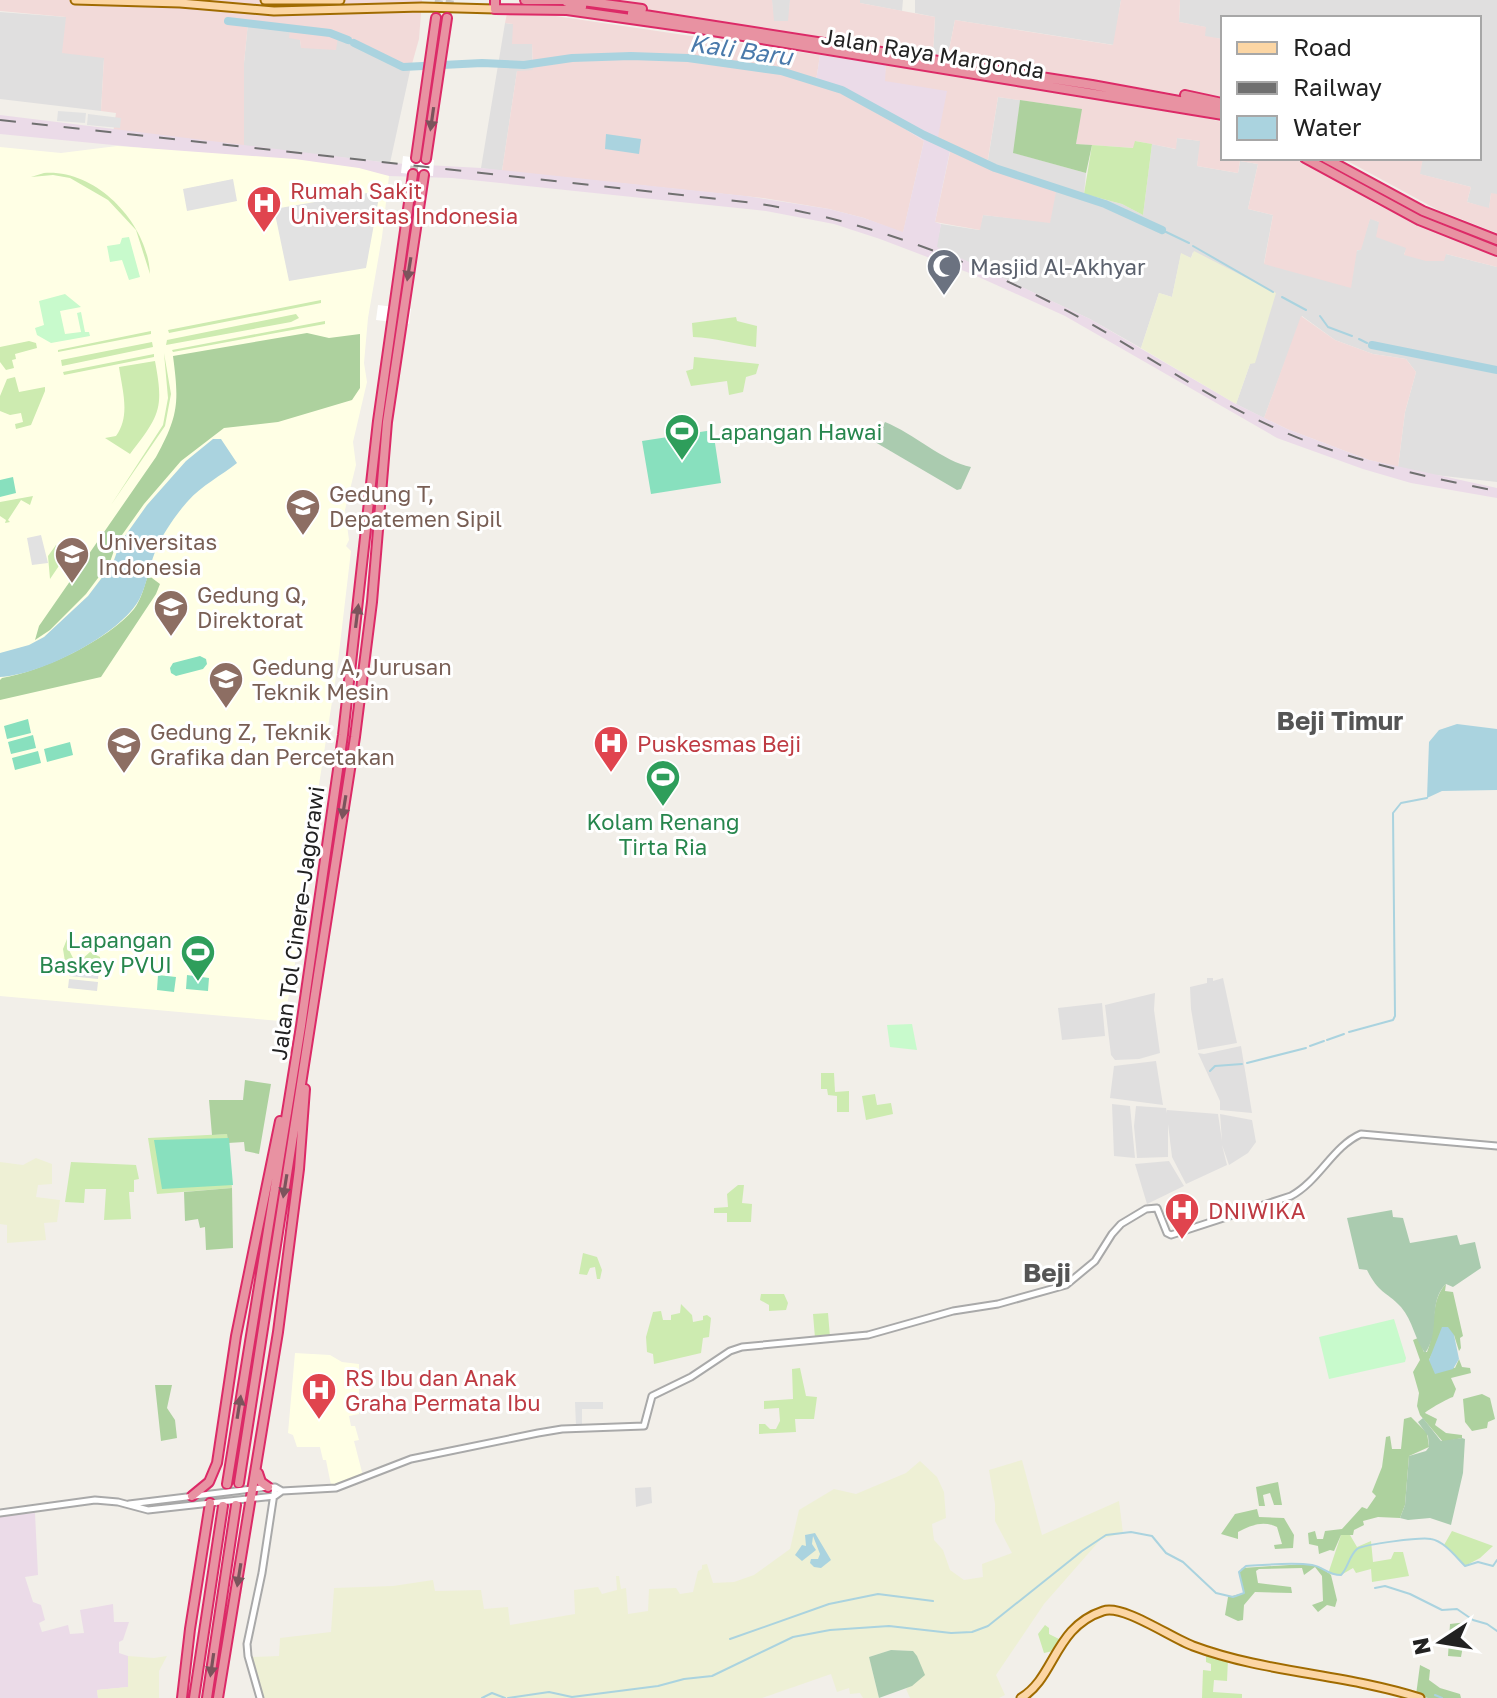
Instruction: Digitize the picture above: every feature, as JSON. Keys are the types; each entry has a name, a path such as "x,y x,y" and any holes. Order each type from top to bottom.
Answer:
{"highway":[{"name":"Jalan Raya Margonda","path":"525,0 571,1 574,6 1221,106"},
{"name":"Jalan Raya Margonda","path":"500,4 695,25 1221,118"},
{"path":"416,158 436,18"},
{"path":"426,159 447,18"},
{"path":"1309,160 1497,248"},
{"path":"1317,160 1422,214 1497,237"},
{"path":"1328,160 1422,214"},
{"path":"1339,160 1422,214"},
{"name":"Jalan Tol Cinere–Jagorawi","path":"239,1483 305,1026 343,735 382,390 413,174"},
{"name":"Jalan Tol Cinere–Jagorawi","path":"227,1484 357,722 372,602 387,422 424,175"},
{"path":"218,1698 258,1464 299,1169 305,1026"},
{"path":"192,1496 209,1482 217,1463 241,1307 305,1026"},
{"path":"258,1464 261,1482 272,1487"},
{"path":"182,1698 210,1503"},
{"path":"207,1698 236,1505"},
{"path":"194,1698 223,1506"}],"main road":[{"name":"Jalan Raya Margonda","path":"75,0 237,4 274,11 500,4"},
{"path":"265,0 340,0"},
{"path":"1021,1698 1032,1691 1067,1636 1094,1615 1109,1609 1126,1613 1167,1636 1219,1656 1352,1681 1420,1698"}],"street":[{"path":"0,1513 95,1500 148,1510 210,1503 272,1487 282,1491 336,1488 430,1454 551,1430 645,1425 652,1396 691,1377 735,1349 758,1344 868,1335 953,1311 998,1304 1058,1287 1075,1279 1095,1261 1118,1226 1153,1207 1159,1209 1169,1234 1295,1194 1350,1140 1361,1134 1497,1146"},
{"path":"260,1698 247,1644 275,1496 272,1487"},
{"path":"128,1505 192,1496 253,1493 275,1496 282,1491"},
{"path":"147,1501 148,1510"}],"shaded area":[{"path":"0,0 422,0 419,39 410,71 338,37 336,50 301,48 300,40 289,38 290,28 248,23 244,63 244,146 113,134 116,113 101,111 104,58 62,53 66,17 0,11"},
{"path":"579,0 772,0 774,21 788,21 790,0 860,0 860,3 935,17 933,54"},
{"path":"772,0 790,0 789,21 773,21"},
{"path":"860,0 903,0 902,11 860,3"},
{"path":"915,0 1121,0 1114,45 955,20 948,55 933,54 935,17 915,13"},
{"path":"1121,0 1180,0 1179,22 1206,27 1205,36 1221,39 1221,102 948,55 955,20 1113,45"},
{"path":"1180,0 1497,0 1497,194 1491,194 1489,209 1467,202 1471,187 1419,174 1422,160 1481,160 1481,16 1221,16 1221,39 1204,37 1205,27 1179,22"},
{"path":"508,9 820,55 816,81 858,99 924,141 903,233 829,209 763,198 502,171 517,71 533,70 532,44 512,44 513,24 505,23"},
{"path":"0,12 66,17 104,58 101,111 0,99"},
{"path":"248,22 291,28 301,47 338,37 410,71 390,163 244,146 244,63"},
{"path":"505,23 513,24 532,44 533,71 517,71 502,171 481,168"},
{"path":"820,55 886,65 885,81 947,91 937,142 950,151 935,222 941,224 937,247 1090,319 1236,404 1287,429 1369,460 1497,488 1497,498 1411,483 1277,438 1065,316 972,274 834,224 766,211 452,178 389,176 0,134 0,115 390,163 481,168 746,196 829,209 903,232 924,141 858,99 816,81"},
{"path":"886,65 1184,113 1221,122 1221,160 1299,160 1428,229 1497,255 1497,267 1446,254 1444,261 1426,261 1404,255 1406,248 1376,237 1379,222 1370,219 1361,250 1357,250 1351,288 1264,264 1273,215 1248,209 1258,164 1240,161 1238,173 1197,166 1200,141 1177,138 1176,149 1136,141 1134,148 1076,144 1081,109 998,97 987,165 1056,192 1050,223 983,215 980,230 935,222 950,152 937,142 884,81"},
{"path":"998,97 1020,100 1014,153 1086,173 1084,194 1122,204 1143,215 1152,144 1175,149 1177,138 1201,141 1197,166 1238,173 1240,161 1258,164 1248,209 1273,215 1264,263 1360,250 1370,218 1379,222 1407,248 1404,254 1446,254 1497,267 1497,482 1426,474 1398,467 1405,412 1416,372 1406,359 1373,354 1335,340 1302,316 1264,418 1236,404 1250,364 1193,252 1191,258 1181,254 1172,297 1159,293 1141,348 1090,319 936,247 941,224 979,230 983,215 1049,222 1055,192 987,166"},
{"path":"58,111 86,113 85,123 57,121"},
{"path":"88,114 121,118 120,128 87,125"},
{"name":"Universitas Indonesia","path":"117,146 295,159 359,168 389,176 368,318 364,363 367,382 353,442 356,465 345,510 349,540 346,546 351,551 337,670 293,977 284,1018 280,1021 0,996 0,147 61,153"},
{"path":"1346,160 1423,160 1420,174 1471,187 1467,202 1489,208 1491,193 1497,194 1497,233 1438,210"},
{"path":"233,179 237,201 187,211 183,189"},
{"path":"373,192 379,197 366,268 289,281 274,209"},
{"path":"1194,251 1276,293 1255,363 1250,364 1236,404 1141,348 1159,293 1172,297 1181,253 1191,258"},
{"path":"1301,316 1335,340 1373,354 1406,359 1416,372 1405,412 1398,467 1369,460 1264,418"},
{"path":"885,422 950,459 971,467 961,489 957,490 875,442"},
{"path":"41,535 48,563 32,565 27,538"},
{"path":"70,966 99,969 98,979 69,976"},
{"path":"1207,978 1213,978 1213,981 1223,978 1237,1043 1198,1050 1190,987 1207,983"},
{"path":"69,979 98,982 97,991 68,988"},
{"path":"1155,993 1154,1010 1160,1053 1139,1059 1115,1060 1111,1055 1105,1005"},
{"path":"1102,1003 1105,1036 1062,1040 1058,1008"},
{"path":"1241,1046 1252,1113 1220,1110 1220,1101 1198,1053"},
{"path":"1156,1061 1163,1105 1110,1098 1114,1066"},
{"path":"1112,1104 1130,1106 1135,1158 1114,1156"},
{"path":"1136,1106 1166,1108 1167,1113 1167,1110 1218,1114 1222,1141 1220,1114 1252,1120 1256,1142 1248,1153 1229,1165 1222,1145 1227,1165 1186,1184 1172,1157 1168,1124 1168,1157 1137,1158"},
{"path":"36,1158 52,1164 52,1184 38,1185 36,1197 60,1200 57,1222 44,1223 46,1240 7,1243 7,1225 0,1224 0,1162 23,1165"},
{"path":"1169,1161 1184,1186 1147,1204 1135,1164"},
{"path":"1392,1210 1393,1217 1403,1218 1410,1243 1457,1235 1460,1245 1475,1242 1481,1268 1453,1287 1446,1284 1440,1291 1430,1345 1425,1353 1401,1307 1379,1288 1367,1270 1359,1269 1347,1218"},
{"name":"RS Ibu dan Anak Graha Permata Ibu","path":"295,1353 330,1355 342,1362 359,1364 359,1414 349,1416 359,1440 354,1441 363,1476 331,1485 320,1447 297,1447 293,1435 288,1433"},
{"path":"575,1402 603,1402 603,1409 582,1409 582,1426 576,1426"},
{"path":"1423,1418 1441,1441 1465,1439 1463,1473 1451,1525 1430,1518 1400,1518 1405,1505 1409,1456 1426,1451 1429,1447 1428,1436 1418,1422"},
{"path":"1022,1460 1042,1535 1119,1501 1123,1533 1101,1539 1044,1604 996,1675 1005,1695 999,1698 910,1698 906,1689 920,1677 917,1656 912,1651 891,1650 869,1657 879,1698 850,1694 849,1688 837,1692 831,1674 762,1698 260,1698 252,1657 279,1656 280,1638 331,1632 334,1588 393,1586 433,1580 435,1591 481,1590 484,1609 508,1607 510,1625 575,1614 574,1590 598,1587 602,1594 617,1590 616,1576 619,1576 621,1589 626,1588 628,1614 648,1611 649,1589 676,1588 680,1594 693,1592 702,1565 707,1564 713,1583 734,1582 754,1575 790,1549 799,1510 834,1489 856,1494 906,1473 920,1461 937,1477 944,1492 946,1518 932,1524 934,1540 943,1550 950,1570 964,1580 983,1577 982,1564 1012,1553 995,1521 989,1470"},
{"path":"651,1487 652,1503 636,1507 635,1488"},
{"path":"35,1513 38,1575 25,1577 33,1602 41,1605 45,1620 39,1623 42,1632 68,1625 70,1634 84,1633 80,1610 113,1604 114,1622 129,1622 123,1640 119,1642 119,1653 128,1656 128,1687 97,1690 98,1698 0,1698 0,1516"},
{"path":"891,1650 913,1651 925,1675 912,1686 879,1698 869,1657"},
{"path":"128,1656 167,1656 159,1671 159,1698 98,1698 97,1690 128,1687"}],"green space":[{"path":"1020,100 1082,109 1076,144 1092,145 1086,173 1013,153"},
{"path":"1135,141 1152,144 1143,215 1122,204 1084,194 1092,145 1133,148"},
{"path":"44,173 64,174 83,180 116,203 130,219 140,237 150,274 136,230 108,200 70,178 53,175 31,177"},
{"path":"129,237 140,277 129,280 122,260 110,262 107,246 120,244 122,238"},
{"path":"65,294 81,307 60,311 65,334 81,332 77,313 81,312 85,332 89,332 90,336 51,343 37,335 35,328 44,325 39,301"},
{"path":"321,300 321,303 169,333 168,330"},
{"path":"296,314 299,318 291,322 166,345 167,340"},
{"path":"736,317 737,321 757,326 756,347 693,337 692,323"},
{"path":"325,321 325,324 172,350"},
{"path":"151,331 151,334 58,352 58,350"},
{"path":"307,333 329,338 360,334 360,388 352,400 278,422 224,428 181,461 144,504 117,542 110,562 86,594 50,630 35,640 39,626 164,442 175,408 173,356"},
{"path":"29,341 36,343 37,348 15,354 16,359 12,360 14,368 6,370 0,362 0,347"},
{"path":"152,342 153,347 62,366 61,360"},
{"path":"164,353 171,394 165,426 111,505 163,425 168,398"},
{"path":"154,354 154,357 64,375 63,372"},
{"path":"694,357 759,364 756,374 746,377 743,392 729,395 727,381 691,386 686,371 693,369"},
{"path":"155,361 159,390 157,411 148,430 130,454 105,438 116,436 123,420 119,367"},
{"path":"15,377 19,392 45,387 31,425 16,429 15,424 23,422 21,413 10,415 0,411 0,396 7,379"},
{"name":"Lapangan Hawai","path":"713,430 721,483 651,494 642,441"},
{"path":"13,477 16,493 0,497 0,480"},
{"path":"33,496 30,505 21,500 8,520 10,522 5,523 6,520 0,516 0,502"},
{"path":"56,545 67,554 50,579 48,556"},
{"path":"148,575 160,584 156,594 101,677 0,700 2,678 54,662 91,643 123,621 136,605"},
{"path":"200,656 206,659 203,669 176,676 171,673 173,663"},
{"path":"28,719 31,733 7,739 4,726"},
{"path":"33,735 36,748 11,754 8,742"},
{"path":"70,742 73,755 47,762 44,749"},
{"path":"38,751 41,763 15,770 12,758"},
{"path":"67,939 71,942 69,950 74,960 81,960 90,952 100,957 101,972 99,969 70,965 66,968 63,949"},
{"path":"158,975 176,977 174,992 157,990"},
{"name":"Lapangan Baskey PVUI","path":"187,975 209,978 208,991 186,989"},
{"path":"912,1024 917,1050 890,1047 887,1025"},
{"path":"821,1073 834,1073 835,1092 849,1091 849,1112 837,1112 837,1096 828,1095 827,1089 821,1089"},
{"path":"245,1080 271,1084 259,1154 245,1151 244,1142 228,1143 227,1134 212,1135 209,1100 243,1100"},
{"path":"875,1094 877,1105 891,1103 893,1114 866,1120 862,1096"},
{"path":"227,1134 232,1188 157,1194 148,1138"},
{"path":"229,1138 233,1185 162,1189 154,1140"},
{"path":"71,1162 136,1165 139,1179 134,1180 134,1192 129,1192 131,1219 104,1220 106,1189 85,1189 84,1203 65,1202"},
{"path":"738,1185 744,1185 742,1203 752,1204 751,1222 727,1222 727,1213 714,1213 714,1208 728,1207 727,1194"},
{"path":"232,1188 233,1248 206,1250 205,1227 200,1228 198,1219 185,1221 184,1192"},
{"path":"583,1253 597,1257 602,1270 600,1279 597,1279 595,1267 590,1268 587,1275 579,1274"},
{"path":"1446,1284 1445,1291 1453,1292 1463,1336 1460,1338 1461,1348 1459,1351 1454,1335 1439,1340 1429,1360 1455,1368 1459,1359 1462,1367 1470,1368 1471,1373 1451,1378 1456,1389 1453,1397 1425,1413 1437,1419 1435,1425 1446,1433 1462,1435 1462,1438 1443,1442 1420,1415 1417,1406 1419,1393 1413,1372 1420,1360 1413,1340 1418,1338 1424,1352 1427,1352 1437,1299"},
{"path":"761,1294 784,1294 788,1303 786,1310 769,1311 769,1305 760,1300"},
{"path":"681,1304 692,1315 693,1322 703,1320 703,1316 707,1315 711,1318 709,1337 703,1338 701,1353 654,1364 653,1354 647,1352 646,1337 653,1312 661,1311 663,1320 671,1320 671,1315 680,1313"},
{"path":"828,1313 830,1337 815,1338 813,1314"},
{"path":"1394,1319 1405,1362 1329,1379 1319,1337"},
{"path":"800,1368 806,1396 817,1397 814,1419 795,1419 796,1432 759,1434 759,1424 776,1429 780,1421 779,1408 764,1409 764,1401 793,1399 792,1369"},
{"path":"155,1385 172,1385 167,1408 175,1420 177,1438 161,1441"},
{"path":"1482,1394 1490,1398 1495,1419 1488,1422 1487,1428 1472,1431 1465,1422 1463,1399"},
{"path":"1411,1417 1427,1433 1429,1447 1409,1456 1405,1505 1400,1518 1378,1517 1363,1521 1364,1525 1354,1530 1353,1535 1341,1535 1334,1551 1319,1554 1318,1546 1309,1544 1308,1533 1315,1531 1317,1539 1323,1539 1325,1531 1342,1529 1362,1507 1367,1509 1376,1496 1372,1492 1382,1467 1386,1437 1390,1436 1392,1449 1401,1449 1404,1419"},
{"path":"1278,1482 1282,1505 1274,1505 1270,1493 1263,1495 1265,1506 1259,1506 1256,1487"},
{"path":"1257,1509 1259,1517 1284,1518 1294,1535 1293,1548 1275,1549 1274,1545 1282,1544 1277,1527 1268,1524 1243,1529 1238,1532 1238,1539 1221,1534 1235,1514"},
{"path":"1452,1531 1493,1546 1465,1566 1444,1545"},
{"path":"1341,1535 1350,1535 1357,1547 1371,1541 1373,1562 1391,1559 1394,1552 1403,1552 1409,1576 1372,1582 1371,1569 1356,1573 1353,1568 1341,1575 1328,1574"},
{"path":"1305,1564 1320,1567 1331,1575 1337,1600 1335,1607 1327,1605 1318,1612 1312,1605 1323,1601 1322,1576 1315,1567 1304,1575 1302,1568 1259,1569 1256,1571 1258,1583 1291,1587 1292,1593 1255,1592 1244,1605 1243,1620 1225,1615 1228,1597 1244,1593 1239,1574 1242,1568"},
{"path":"1467,1622 1464,1638 1460,1638 1459,1644 1463,1646 1461,1657 1448,1656 1450,1624"},
{"path":"1045,1625 1049,1628 1049,1634 1059,1639 1053,1651 1044,1653 1038,1634"},
{"path":"1206,1654 1228,1659 1227,1681 1214,1680 1213,1692 1242,1694 1242,1698 1202,1698 1203,1670 1211,1671"},
{"path":"1420,1665 1430,1670 1429,1680 1440,1688 1460,1694 1461,1698 1416,1695"}],"water":[{"path":"606,134 641,139 639,154 605,149"},
{"path":"213,439 221,439 237,463 199,490 174,518 158,546 140,598 130,612 116,626 78,651 36,669 0,677 0,653 44,637 88,596 113,563 120,543 147,505 186,461"},
{"path":"1457,724 1497,729 1497,790 1442,791 1427,798 1429,742 1439,730"},
{"path":"1442,1327 1448,1327 1454,1335 1459,1359 1453,1369 1435,1374 1429,1360"},
{"path":"815,1533 831,1560 821,1568 810,1563 820,1554 813,1536 812,1544 816,1550 802,1561 795,1555 802,1545 806,1546 805,1535"}],"pier":[{"path":"403,156 434,160 433,176 401,173"},
{"path":"378,305 411,309 409,324 376,320"}],"waterway":[{"name":"Kali Baru","path":"228,21 330,33 348,40"},
{"name":"Kali Baru","path":"354,43 403,67 482,63 524,65 572,58 631,56 688,58 781,71 842,90 924,135 995,168 1105,204 1162,230"},
{"name":"Kali Baru","path":"1162,230 1189,243"},
{"name":"Kali Baru","path":"1193,246 1273,292"},
{"name":"Kali Baru","path":"1282,297 1306,310"},
{"name":"Kali Baru","path":"1320,316 1328,327 1352,336"},
{"name":"Kali Baru","path":"1359,339 1367,343"},
{"name":"Kali Baru","path":"1372,345 1497,370"},
{"path":"1349,1032 1393,1020 1395,1016 1393,813 1401,803 1427,798"},
{"path":"1327,1040 1344,1034"},
{"path":"1310,1046 1324,1041"},
{"path":"1247,1063 1306,1048"},
{"path":"1210,1071 1215,1066 1242,1064"},
{"path":"508,1698 549,1692 572,1697 712,1676 793,1637 830,1630 889,1626 951,1633 972,1632 988,1626 1106,1535 1131,1532 1152,1536 1166,1553 1183,1562 1216,1593 1233,1597 1244,1593 1239,1572 1246,1566 1304,1564 1341,1575 1357,1549 1393,1541 1436,1540 1465,1566 1478,1562 1493,1566 1497,1560"},
{"path":"1375,1588 1385,1586 1410,1594 1442,1610 1457,1609 1497,1631"},
{"path":"730,1639 829,1604 878,1594 933,1601"},
{"path":"482,1698 492,1693 505,1698"},
{"path":"1435,1695 1442,1698"}],"tunnel":[{"path":"436,18 439,0"},
{"path":"447,18 450,0"},
{"path":"413,174 416,158"}],"railway":[{"path":"0,120 754,203 833,219 910,242 1022,288 1085,321 1219,400 1275,428 1384,466 1497,491"}],"place":[{"name":"Rumah Sakit Universitas Indonesia","path":"264,234"},
{"name":"Masjid Al-Akhyar","path":"944,297"},
{"name":"Lapangan Hawai","path":"682,462"},
{"name":"Gedung T, Depatemen Sipil","path":"303,537"},
{"name":"Universitas Indonesia","path":"72,585"},
{"name":"Gedung Q, Direktorat","path":"171,638"},
{"name":"Gedung A, Jurusan Teknik Mesin","path":"226,710"},
{"name":"Puskesmas Beji","path":"611,774"},
{"name":"Gedung Z, Teknik Grafika dan Percetakan","path":"124,775"},
{"name":"Kolam Renang Tirta Ria","path":"663,808"},
{"name":"Lapangan Baskey PVUI","path":"198,983"},
{"name":"DNIWIKA","path":"1182,1241"},
{"name":"RS Ibu dan Anak Graha Permata Ibu","path":"319,1421"}],"district":[{"name":"Beji Timur","path":"1340,720"},
{"name":"Beji","path":"1047,1272"}]}
